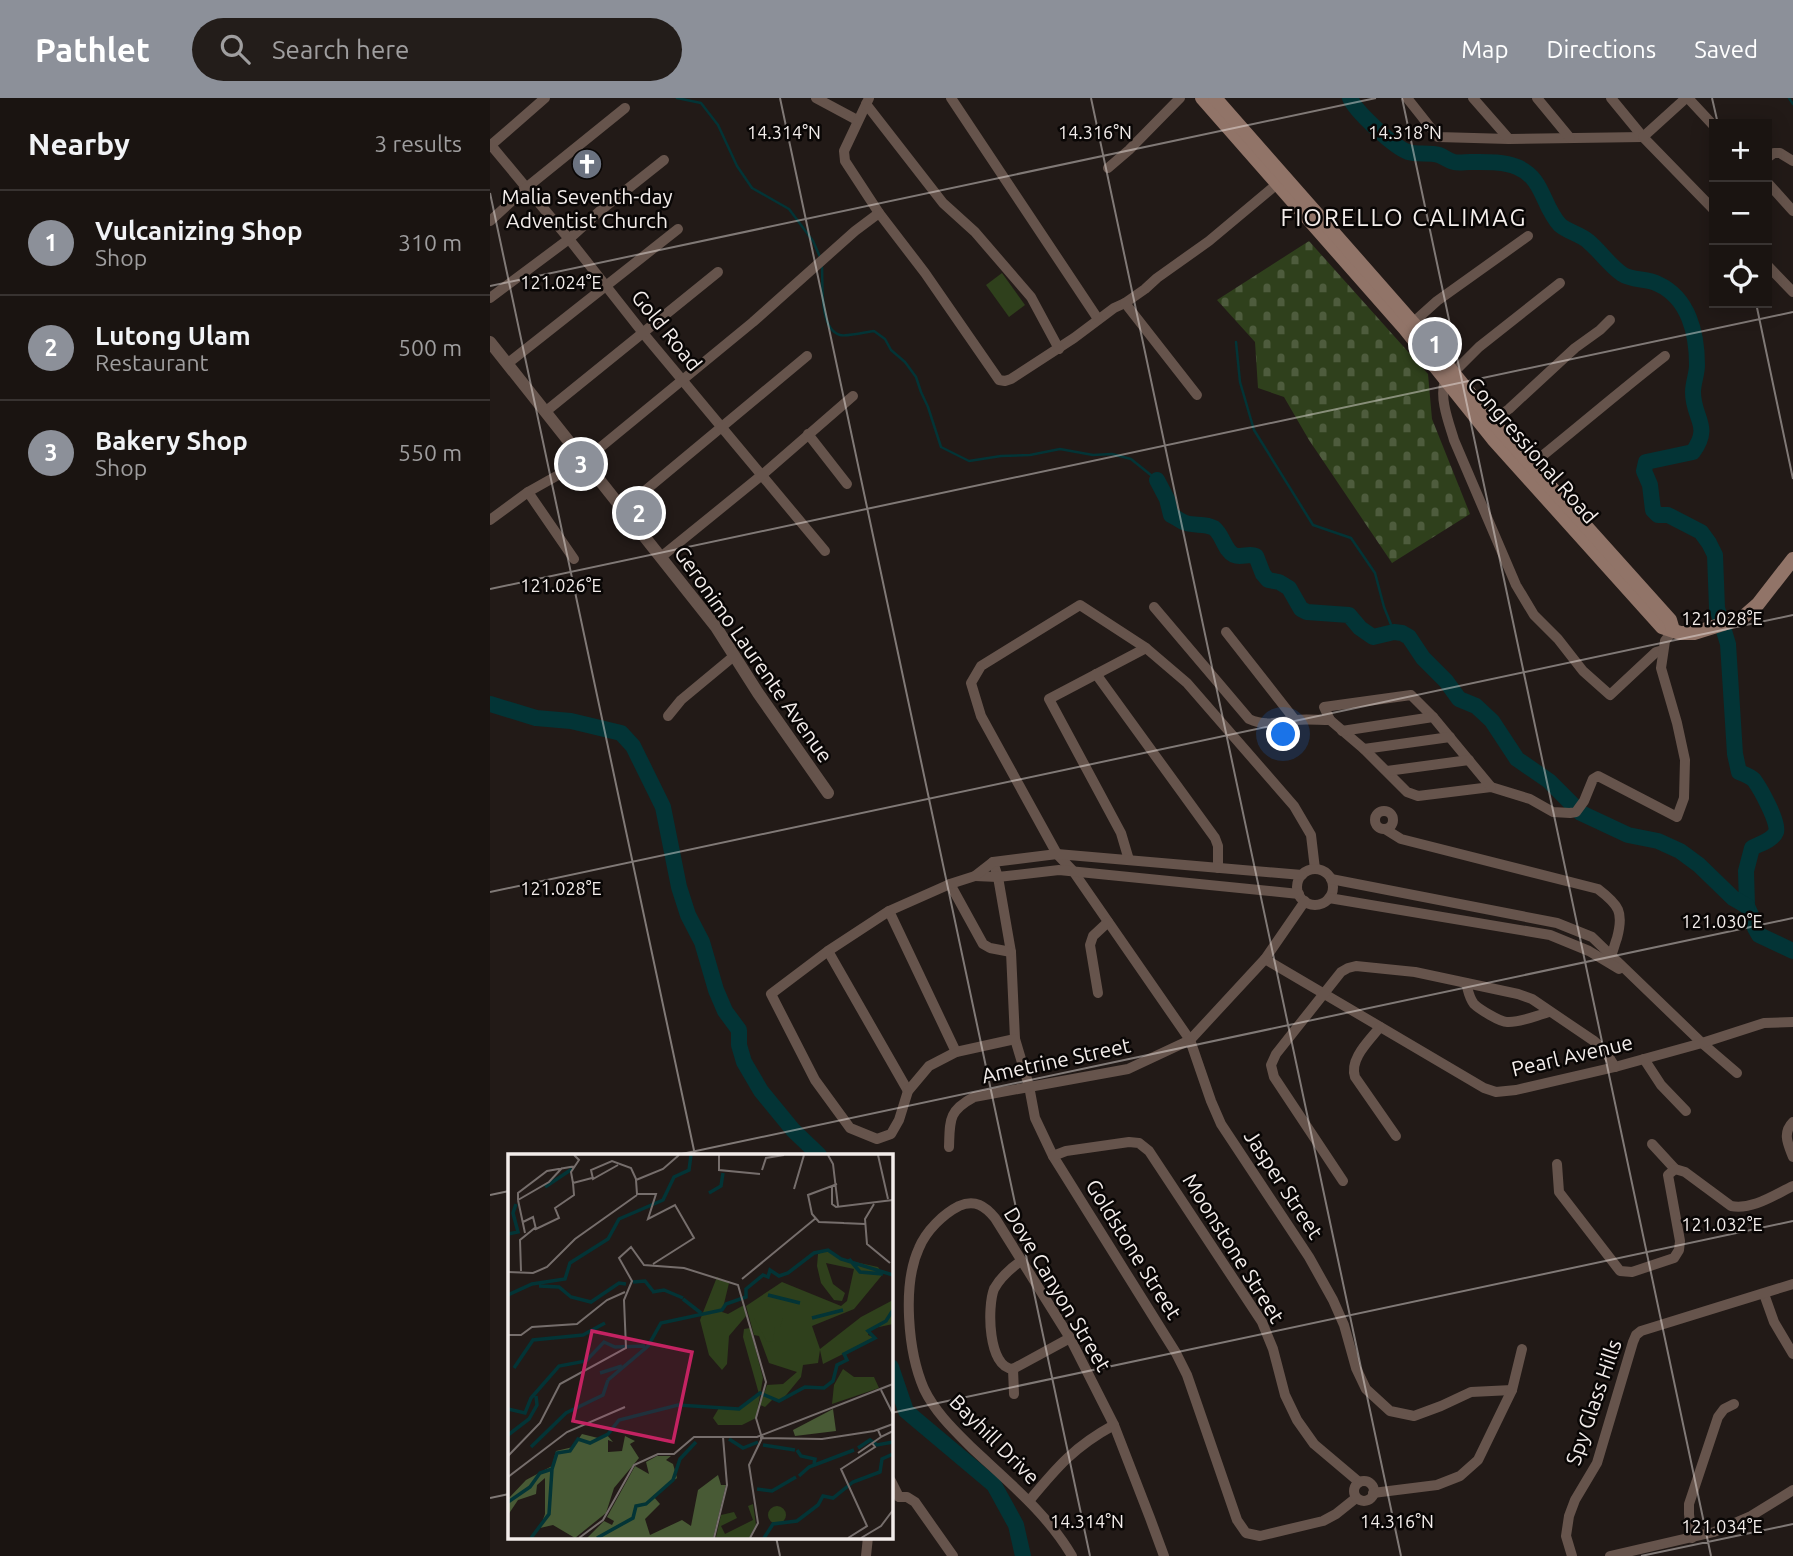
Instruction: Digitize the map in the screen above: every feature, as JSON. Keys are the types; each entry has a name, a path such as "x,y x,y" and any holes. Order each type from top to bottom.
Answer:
{"main road":[{"name":"Congressional Road","path":"1202,98 1277,184 1409,326"},
{"name":"Congressional Road","path":"1215,98 1409,326 1493,439 1662,628 1686,634 1735,621 1758,604 1793,559"},
{"name":"Congressional Road","path":"1449,377 1492,421 1670,620 1673,630"}],"street":[{"path":"490,145 545,98"},
{"path":"816,98 857,120"},
{"path":"951,98 1098,319"},
{"path":"1108,168 1180,98"},
{"path":"1407,98 1438,137 1643,137 1687,98 1709,121"},
{"path":"1472,98 1509,139"},
{"path":"1537,98 1570,138"},
{"path":"1611,98 1643,137 1709,205"},
{"path":"1059,349 1031,297 975,232 943,203 867,101 844,151 845,161 999,380 1011,379 1059,349 1098,319 1145,289 1209,241 1277,184"},
{"path":"490,221 526,188 625,108"},
{"name":"Gold Road","path":"490,145 825,551"},
{"path":"1772,154 1780,153 1793,161"},
{"path":"490,298 569,239 664,160"},
{"path":"1772,188 1793,211"},
{"path":"490,520 528,492 585,460 683,381 879,212"},
{"path":"506,364 678,229"},
{"path":"1409,326 1437,301 1528,236"},
{"path":"1772,270 1793,292"},
{"path":"545,412 718,272"},
{"path":"1560,283 1501,328 1449,377 1443,387 1447,417 1454,440 1516,585 1534,615 1583,671 1610,695 1656,652 1663,650"},
{"path":"1125,303 1197,396"},
{"path":"1492,421 1509,409 1574,348 1610,320"},
{"name":"Geronimo Laurente Avenue","path":"490,342 716,627 828,793"},
{"path":"623,509 807,356"},
{"path":"1531,465 1665,356"},
{"path":"661,556 853,397"},
{"path":"808,435 847,484"},
{"path":"528,492 574,559"},
{"name":"Jasper Street","path":"1146,648 1080,605 981,666 971,682 981,716 1057,854 1073,871 1190,1040 1221,1124 1309,1257 1333,1300 1366,1390 1390,1411 1414,1416 1471,1392 1512,1390"},
{"path":"1154,607 1249,719 1269,724 1295,720 1330,720"},
{"path":"1491,787 1412,695 1324,707 1330,720 1413,795 1491,787 1530,799 1553,812 1570,813 1576,811 1584,801 1595,777 1598,776 1677,817 1684,798 1685,760 1661,668 1665,642 1673,630"},
{"path":"1226,632 1295,720"},
{"path":"1129,860 1121,833 1049,699 1146,648 1187,683 1294,806 1311,835 1315,869"},
{"path":"668,716 681,700 734,656"},
{"path":"1096,674 1215,838 1218,846 1218,867"},
{"path":"1342,731 1433,717"},
{"path":"1364,749 1450,737"},
{"path":"1387,771 1469,760"},
{"path":"1385,829 1401,839 1598,889 1613,902 1622,918 1610,959"},
{"path":"1015,1038 956,1052 929,1066 908,1091 891,1134 877,1139 850,1128 815,1080 771,993 889,911 975,876 993,862 1057,854 1302,875"},
{"name":"Goldstone Street","path":"993,862 1011,952 1015,1038 1035,1118 1053,1156 1188,1375 1237,1520 1246,1533 1260,1536 1323,1521 1356,1498"},
{"path":"1302,897 1298,884 1302,875 1315,869 1331,878 1558,923 1592,937 1610,959 1737,1073"},
{"path":"975,876 998,877 1059,870 1073,871 1302,897 1315,904 1329,898 1333,888 1331,878"},
{"path":"950,884 983,944 1011,952"},
{"name":"Ametrine Street","path":"949,1147 950,1121 959,1105 974,1097 1128,1069 1190,1040 1265,959 1302,897"},
{"path":"1329,898 1550,935 1610,959"},
{"path":"889,911 956,1052"},
{"path":"1098,993 1090,945 1093,936 1108,922"},
{"path":"828,951 908,1091"},
{"name":"Pearl Avenue","path":"1265,959 1484,1088 1496,1092 1516,1090 1615,1067 1702,1044 1764,1023 1793,1022"},
{"path":"1343,1181 1274,1077 1271,1065 1276,1054 1341,972 1356,966 1415,972 1518,994 1532,999 1594,1041 1605,1051 1615,1067"},
{"path":"1466,983 1475,1005 1501,1020 1518,1021 1550,1012"},
{"path":"1380,1027 1355,1060 1352,1069 1396,1136"},
{"path":"1644,1059 1661,1085 1686,1111"},
{"path":"1774,1128 1790,1127 1786,1138 1793,1157"},
{"name":"Moonstone Street","path":"1053,1156 1066,1151 1129,1142 1139,1143 1149,1151 1262,1322 1273,1349 1285,1395 1297,1420 1314,1444 1359,1482"},
{"path":"1651,1144 1675,1169 1685,1172 1731,1206 1750,1206 1793,1186"},
{"path":"1557,1164 1559,1192 1620,1271 1632,1272 1674,1258 1679,1250 1680,1241 1668,1175 1675,1169"},
{"path":"977,1190 977,1203"},
{"name":"Bayhill Drive","path":"977,1203 966,1203 955,1208 933,1226 918,1248 910,1292 914,1352 924,1389 934,1406 962,1438 1029,1500 1072,1556"},
{"name":"Dove Canyon Street","path":"977,1203 986,1207 995,1218 1070,1338 1114,1425 1164,1556"},
{"path":"1021,1261 996,1286 990,1307 992,1335 1001,1364 1013,1370 1070,1338"},
{"name":"Spy Glass Hills","path":"1573,1556 1566,1536 1569,1516 1575,1500 1597,1463 1636,1335 1641,1331 1793,1284"},
{"path":"1764,1294 1774,1322 1793,1354"},
{"path":"1373,1493 1437,1485 1460,1476 1478,1460 1512,1390 1522,1349"},
{"path":"1013,1370 1014,1394"},
{"path":"1692,1538 1689,1514 1692,1492 1718,1417 1724,1409 1734,1404"},
{"path":"1029,1500 1077,1448 1114,1425"},
{"path":"1363,1481 1371,1484 1373,1493 1372,1497 1364,1501 1356,1498 1354,1489 1363,1481"},
{"path":"1610,1556 1714,1532 1743,1520 1793,1490"},
{"path":"895,1499 907,1497 915,1502 953,1556"},
{"path":"866,1556 868,1538"}],"green space":[{"path":"1309,241 1428,374 1432,419 1470,514 1392,563 1309,440 1284,397 1258,388 1255,342 1217,300"},
{"path":"1002,273 1025,305 1009,317 986,285"}],"waterway":[{"path":"677,98 701,103 718,125 737,166 752,188 789,209 813,241 820,257"},
{"path":"1350,98 1376,128 1408,152 1435,154 1456,162 1505,164 1526,172 1538,185 1560,225 1588,241 1622,274 1658,284 1669,290 1684,308 1695,341 1697,365 1693,392 1701,435 1693,452 1646,462 1644,471 1650,485 1653,510 1658,515 1668,515 1701,532 1715,555 1717,608 1728,644 1735,754 1739,772 1751,777 1757,784 1769,806 1776,828 1772,837 1752,848 1746,871 1747,906 1759,935 1793,951"},
{"path":"1789,98 1793,104"},
{"path":"822,267 825,316 828,324 840,335 874,331 885,339 891,350 905,362 916,377 941,447 969,461 1060,449 1093,455 1112,454 1131,459 1157,480"},
{"path":"1236,342 1240,382 1254,430 1313,525 1351,538 1375,573 1394,632"},
{"path":"1157,480 1167,499 1171,515 1184,522 1214,528 1234,555 1256,556 1268,580 1289,588 1301,609 1307,612 1349,615 1360,628 1373,637 1394,632 1409,637 1423,658 1446,681 1459,699 1476,706 1492,721 1517,759 1549,781 1581,813 1628,835 1658,841 1680,851 1699,865 1733,898 1747,906"},
{"path":"490,704 536,718 571,721 621,733 633,746 663,807 679,887 688,915 702,942 716,990 725,1011 739,1030 739,1045 744,1062 761,1091 793,1130 818,1154"},
{"path":"892,1370 906,1411 994,1485 1016,1525 1023,1556"}],"place":[{"name":"Malia Seventh-day Adventist Church","path":"587,164"},
{"name":"Vulcanizing Shop","path":"1435,344"},
{"name":"Bakery Shop","path":"581,464"},
{"name":"Lutong Ulam","path":"639,513"}],"district":[{"name":"FIORELLO CALIMAG","path":"1404,217"}]}
